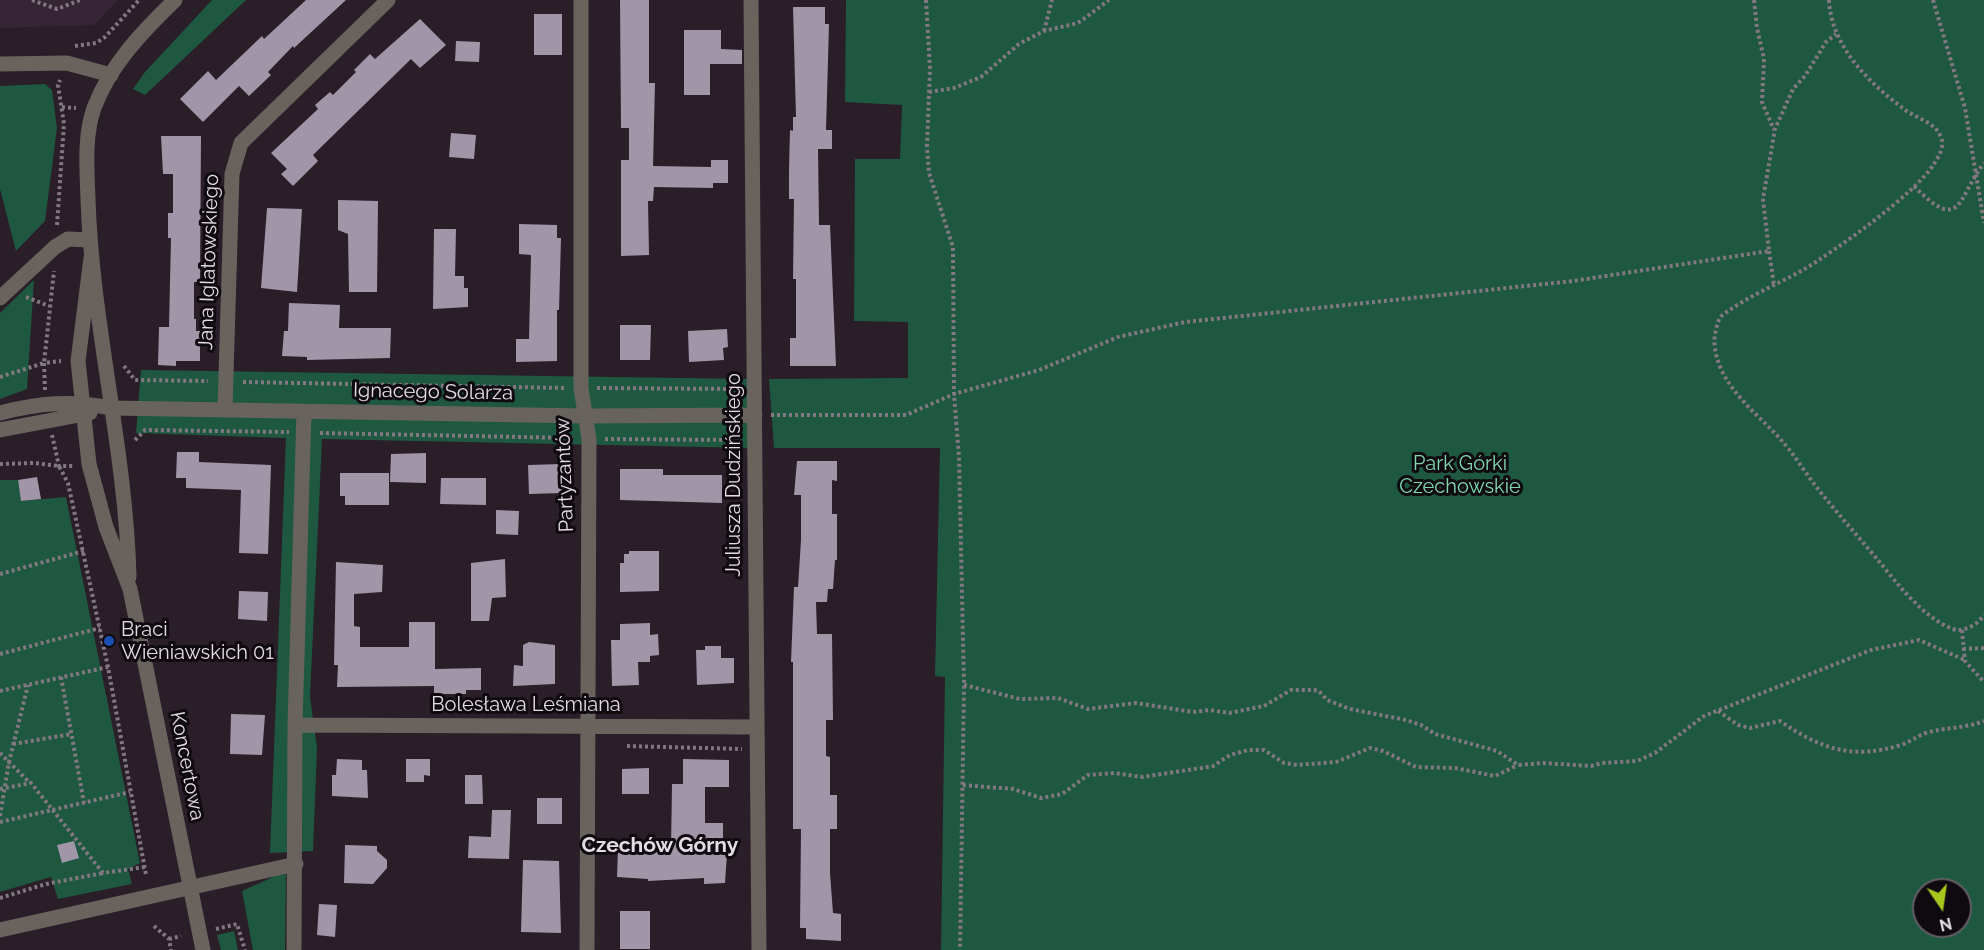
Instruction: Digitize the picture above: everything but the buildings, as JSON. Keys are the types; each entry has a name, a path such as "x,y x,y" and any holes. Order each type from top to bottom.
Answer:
{"street":[{"path":"91,258 88,141 94,110 111,75 135,41 174,0"},
{"name":"Jana Iglatowskiego","path":"225,410 232,174 241,143 388,0"},
{"name":"Partyzantów","path":"581,0 581,388 589,439 587,950"},
{"name":"Juliusza Dudzińskiego","path":"751,0 759,950"},
{"path":"0,64 67,63 111,75"},
{"path":"0,298 55,247 68,239 89,240"},
{"name":"Koncertowa","path":"91,258 128,519 130,589 203,950"},
{"name":"Koncertowa","path":"91,258 78,361 82,408 89,464 106,527 130,589"},
{"path":"0,413 45,403 82,408"},
{"path":"0,430 82,408"},
{"name":"Ignacego Solarza","path":"82,408 586,416 755,415"},
{"path":"294,950 295,725 304,411"},
{"name":"Bolesława Leśmiana","path":"295,725 756,727"},
{"path":"0,930 296,864"}],"path":[{"path":"33,0 57,9 80,0"},
{"path":"57,223 64,124 58,86 75,45 96,43 105,37 137,0"},
{"path":"926,0 929,173 952,247 954,394 959,457 964,685 960,950"},
{"path":"1044,31 1052,0"},
{"path":"929,92 954,88 981,77 1009,50 1044,31 1078,23 1109,0"},
{"path":"1755,0 1757,28 1764,53 1762,102 1775,131"},
{"path":"1829,0 1831,20 1846,51 1879,88 1904,109 1927,122 1941,136 1939,156 1924,177 1914,186 1805,268 1720,318 1713,341 1722,372 1750,410 1783,442 1816,487 1907,594 1930,615 1953,629 1962,630 1981,621 1984,615"},
{"path":"1933,0 1958,77 1977,171 1984,223"},
{"path":"1774,285 1763,199 1775,131 1783,107 1793,89 1805,76 1827,42 1836,34"},
{"path":"1914,186 1936,207 1949,209 1965,197 1977,171 1984,163"},
{"path":"755,415 906,415 954,394 1039,370 1118,337 1185,322 1573,281 1769,251"},
{"path":"0,377 44,363 55,265"},
{"path":"120,360 135,380 755,389"},
{"path":"132,449 134,441 145,430 755,441"},
{"path":"0,465 34,463 59,466 68,483 108,667 146,875"},
{"path":"0,573 84,552"},
{"path":"0,654 100,628"},
{"path":"1962,630 1965,660"},
{"path":"963,785 1013,789 1041,798 1062,794 1088,775 1114,772 1142,777 1213,766 1230,755 1248,750 1264,750 1284,763 1307,765 1336,762 1370,748 1383,751 1416,767 1455,768 1495,776 1518,765 1591,766 1637,761 1655,753 1697,720 1717,710 1806,674 1889,645 1919,640 1965,660 1984,682"},
{"path":"1963,649 1984,648"},
{"path":"0,691 108,667"},
{"path":"61,677 84,803"},
{"path":"0,816 9,762 28,685"},
{"path":"964,685 1020,699 1058,698 1088,709 1142,703 1193,712 1210,710 1229,713 1264,706 1291,690 1314,690 1319,691 1327,700 1343,707 1406,720 1435,734 1497,751 1518,765"},
{"path":"1717,710 1738,725 1750,728 1780,721 1811,741 1845,752 1888,748 1925,733 1964,729 1984,721"},
{"path":"13,744 72,734"},
{"path":"621,746 756,749"},
{"path":"0,753 31,783 103,873"},
{"path":"0,789 31,783"},
{"path":"0,822 130,792"},
{"path":"0,898 46,884 145,867"},
{"path":"215,929 237,924 245,950"},
{"path":"154,926 169,939 171,950"},
{"path":"169,939 181,936"}],"shaded area":[{"path":"0,0 118,0 94,25 0,28"}],"green space":[{"path":"212,0 246,0 145,95 133,89 145,72"},
{"name":"Park Górki Czechowskie","path":"846,0 1984,0 1984,950 941,950 945,677 935,676 940,448 774,448 769,379 908,378 908,322 854,321 855,159 900,159 902,105 845,102"},
{"path":"45,84 52,90 57,128 45,221 16,251 0,189 0,86"},
{"path":"34,280 27,389 0,399 0,313"},
{"path":"141,370 749,379 749,448 322,439 310,697 317,748 313,851 270,853 286,438 136,433"},
{"path":"0,480 18,480 21,501 66,497 140,863 128,869 132,884 58,899 51,877 0,892"},
{"path":"286,874 285,950 253,950 242,891 275,876"},
{"path":"234,931 238,950 221,950 217,935"}],"place":[{"name":"Braci Wieniawskich 01","path":"109,641"}],"district":[{"name":"Czechów Górny","path":"660,846"}]}
